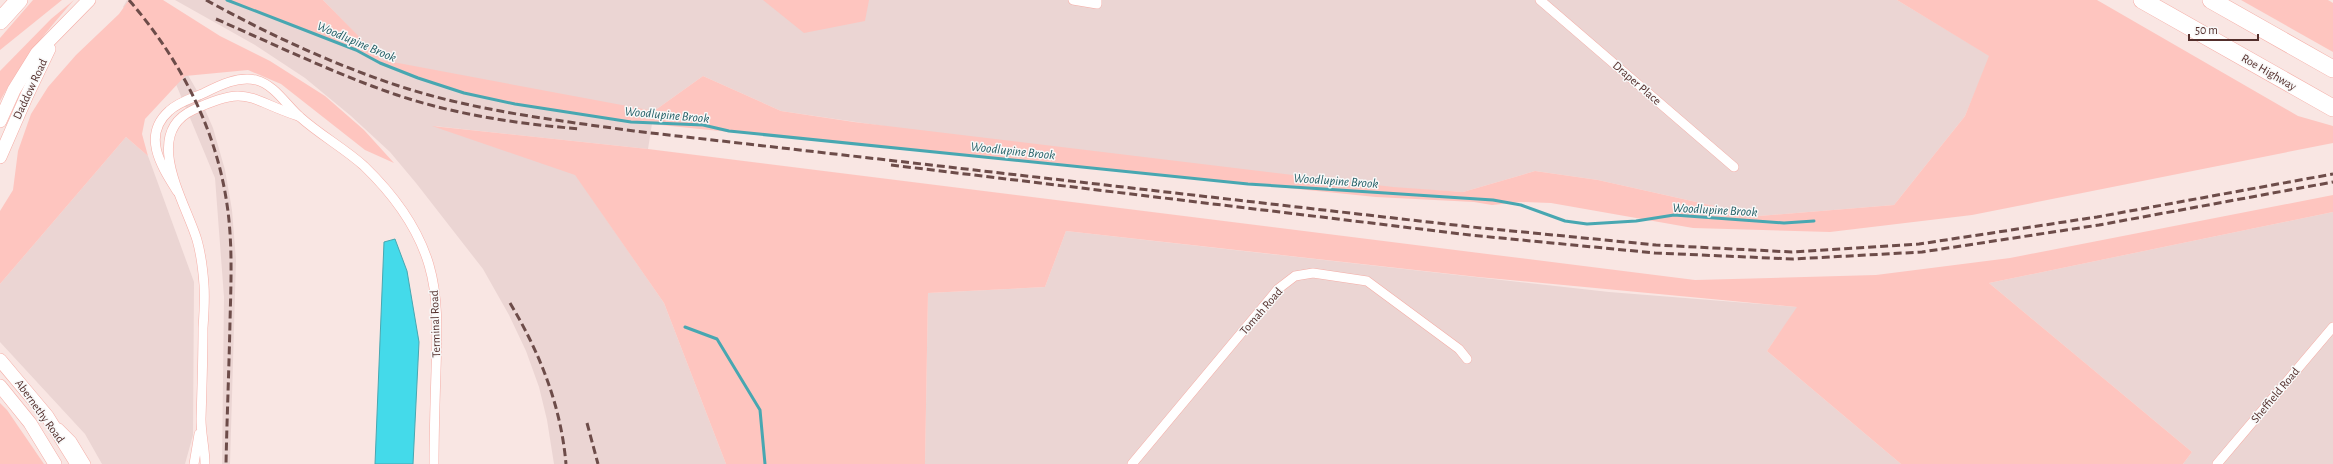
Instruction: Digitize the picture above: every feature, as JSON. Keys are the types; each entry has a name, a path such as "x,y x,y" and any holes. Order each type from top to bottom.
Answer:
{"highway":[{"path":"0,21 19,0"},
{"name":"Roe Highway","path":"2142,0 2333,108"},
{"path":"2211,0 2333,69"}],"main road":[{"name":"Daddow Road","path":"0,121 14,90 37,54 89,0"},
{"name":"Daddow Road","path":"0,157 45,56 65,24"},
{"name":"Abernethy Road","path":"0,360 47,416 77,464"},
{"name":"Abernethy Road","path":"0,386 30,423 55,464"}],"street":[{"path":"1072,0 1097,2"},
{"name":"Draper Place","path":"1540,0 1734,167"},
{"name":"Terminal Road","path":"205,464 201,422 204,286 197,242 177,192 159,162 156,146 157,132 161,121 175,106 230,82 256,80 271,88 300,116 364,166 411,224 425,254 432,280 436,310 434,464"},
{"name":"Terminal Road","path":"177,192 168,143 175,125 191,111 222,97 242,94 300,116"},
{"name":"Tomah Road","path":"1132,464 1278,289 1295,276 1313,273 1367,281 1458,348 1467,359"},
{"name":"Sheffield Road","path":"2217,464 2333,327"},
{"path":"47,416 72,441 86,464"},
{"name":"Terminal Road","path":"194,464 201,422"}],"shaded area":[{"path":"33,0 62,0 0,50 0,38"},
{"path":"74,0 34,48 0,101 0,71 51,19"},
{"path":"127,0 135,0 173,49 196,89 213,128 225,170 232,210 236,260 230,464 222,464 224,297 215,178 168,65 123,7"},
{"path":"129,0 163,0 220,36 270,61 325,96 364,130 394,163 365,150 281,84 248,70 185,76 145,119 142,134 148,156 126,137 0,284 0,211 13,190 18,151 31,114 48,87 76,55 119,14"},
{"path":"175,0 227,0 381,60 323,0 1897,0 1990,56 1965,116 1894,205 1759,216 1598,180 1535,171 1463,192 1252,180 781,111 703,76 654,111 648,149 434,126 575,174 664,303 726,464 554,464 547,420 539,387 526,351 509,315 483,269 416,183 390,152 351,116 305,78 255,45"},
{"path":"227,0 323,0 382,60 654,111 703,76 781,111 854,122 1393,187 1463,192 1535,171 1598,180 1759,216 1894,205 1965,116 1989,56 1897,0 2097,0 2298,116 2333,126 2333,143 1972,215 1830,232 1693,228 1551,203 1521,202 1492,205 1474,202 1376,197 631,122 515,104 464,93 418,78 380,63 356,50"},
{"path":"763,0 869,0 865,21 804,33"},
{"path":"2241,0 2328,0 2333,3 2333,52"},
{"path":"432,126 648,149 1695,280 1876,275 2010,258 2333,195 2333,212 1989,283 2192,452 2183,464 1901,464 1767,351 1797,307 1478,277 1066,231 1045,287 928,293 925,464 726,464 664,303 575,175"},
{"path":"126,137 148,156 194,282 193,435 185,464 102,464 85,434 0,342 0,284"},
{"path":"2333,212 2333,464 2183,464 2192,452 1989,283"},
{"path":"1066,231 1609,292 1798,307 1767,351 1901,464 925,464 928,293 1045,287"},
{"path":"0,403 7,410 44,464 0,464"}],"water":[{"path":"395,239 407,271 419,342 413,464 375,464 384,242"}],"waterway":[{"name":"Woodlupine Brook","path":"227,0 356,50 380,63 418,78 464,93 515,104 631,122 703,125 729,131 1248,184 1493,200 1521,205 1565,221 1587,224 1636,221 1674,215 1784,223 1814,221"},
{"path":"685,327 717,339 760,410 765,464"}],"railway":[{"path":"129,0 163,45 178,68 191,93 213,144 226,198 230,229 231,260 226,464"},
{"path":"206,0 301,48 349,68 428,95 515,114 634,131 1472,227 1656,245 1792,252 1919,244 2097,217 2333,174"},
{"path":"216,19 351,78 420,102 488,118 581,129"},
{"path":"891,165 1470,235 1655,253 1793,259 1922,252 2099,225 2333,182"},
{"path":"510,303 531,341 547,380 559,421 566,464"},
{"path":"587,423 598,464"}]}
